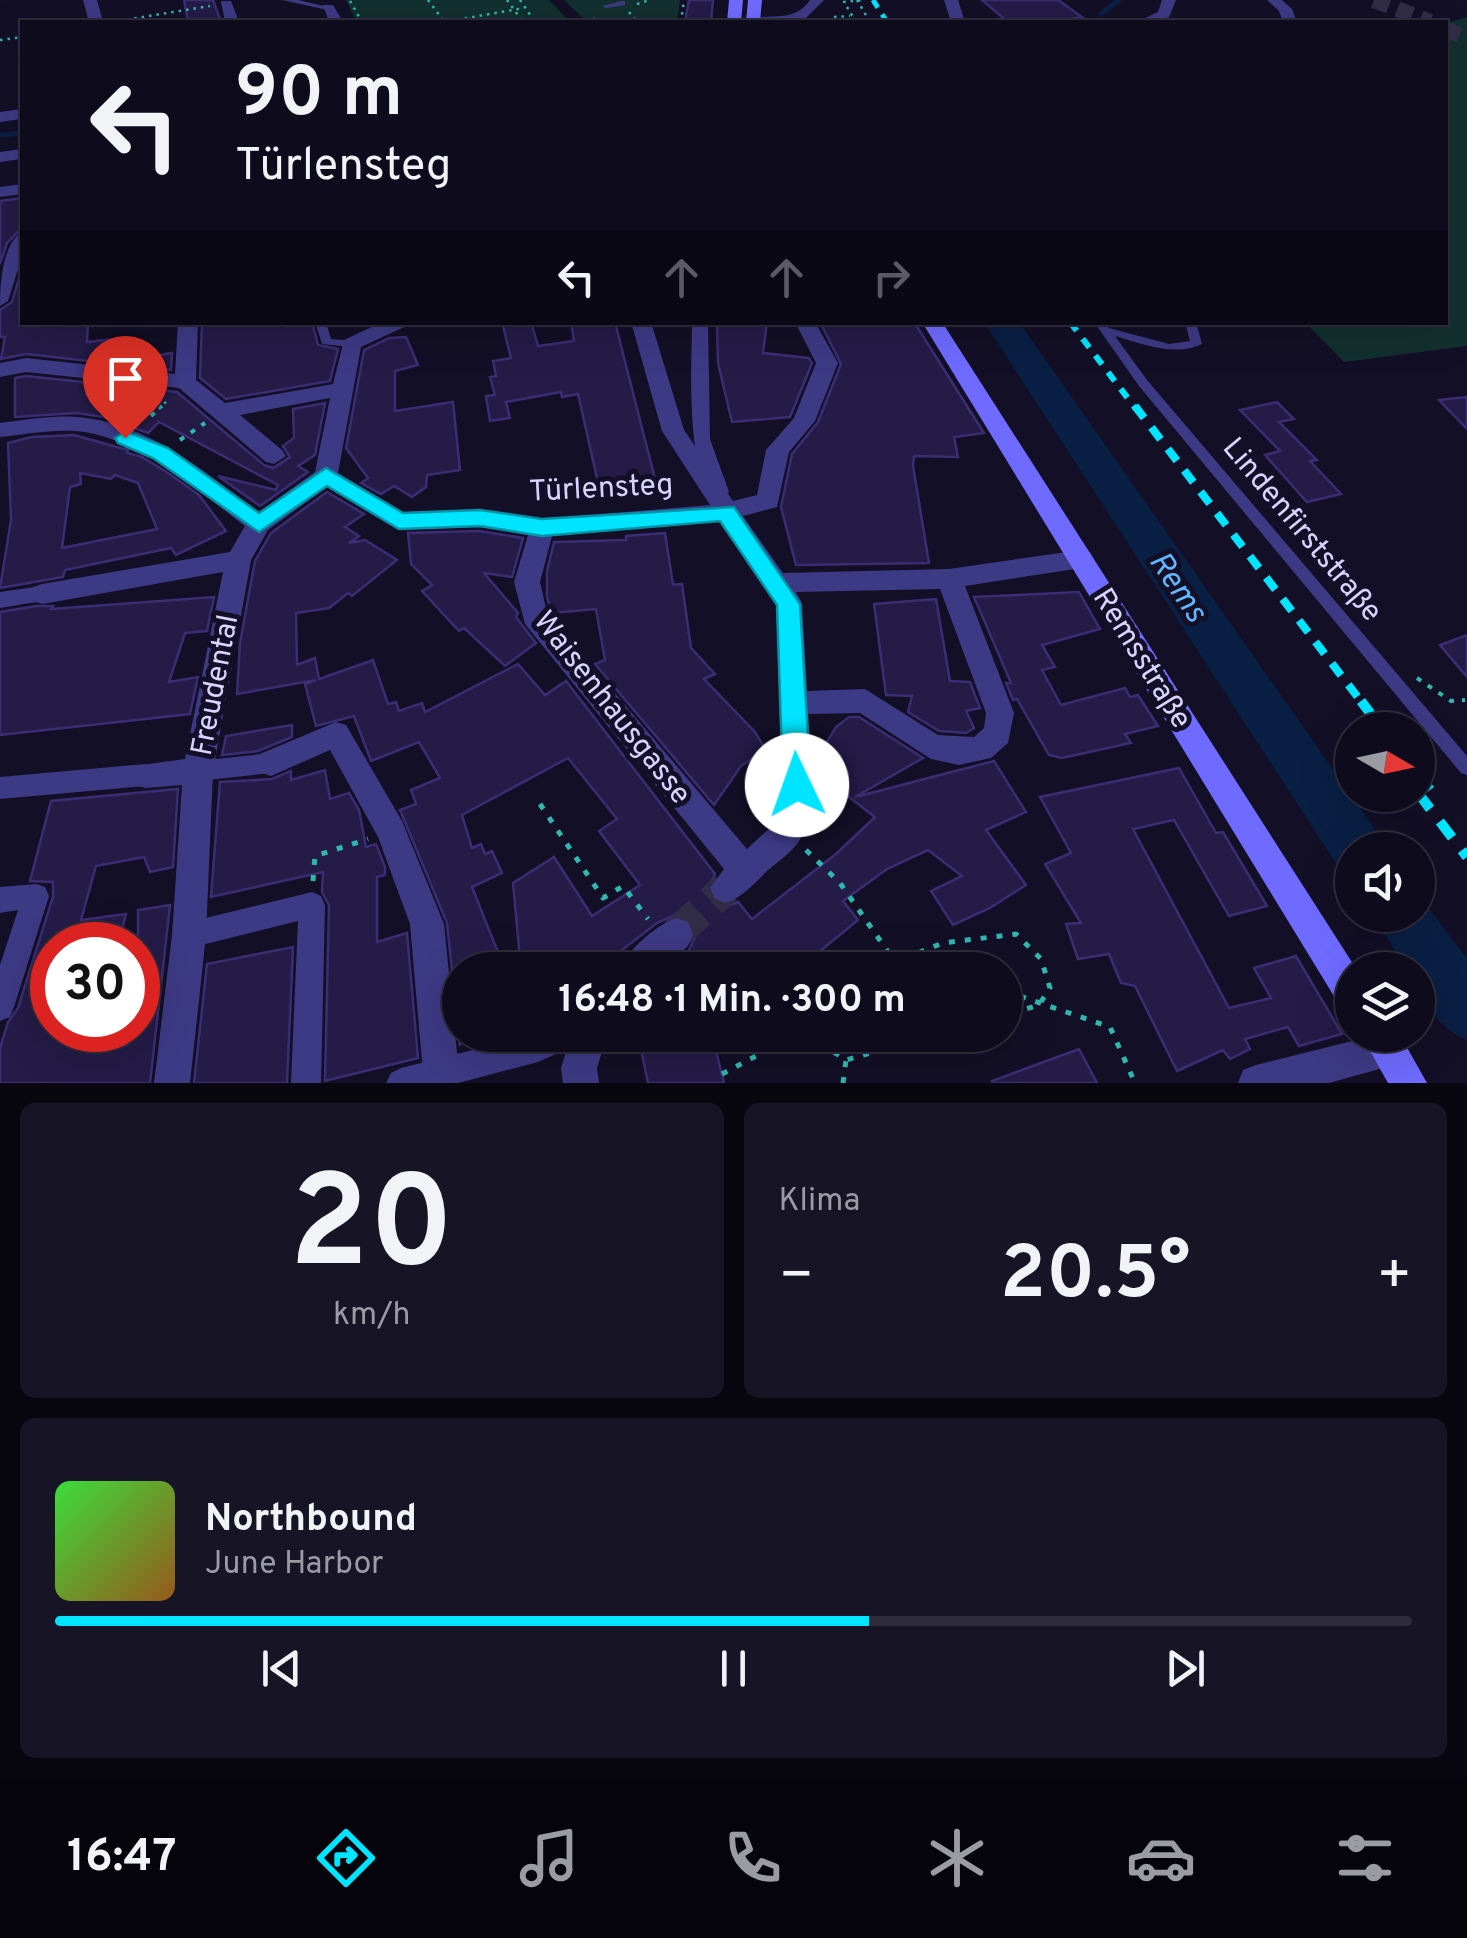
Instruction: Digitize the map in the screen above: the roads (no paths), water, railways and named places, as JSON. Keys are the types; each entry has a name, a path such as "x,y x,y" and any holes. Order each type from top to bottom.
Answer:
{"main road":[{"name":"Remsstraße","path":"934,325 974,405 1081,559 1335,967"},
{"path":"1389,1052 1408,1083"}],"street":[{"path":"791,20 806,16 816,0"},
{"path":"1149,20 1164,14 1169,0"},
{"path":"1274,0 1286,9 1289,20"},
{"path":"226,4 231,20"},
{"path":"328,8 335,20"},
{"path":"0,300 8,259"},
{"path":"185,382 188,325"},
{"path":"326,476 351,344 368,333 395,325"},
{"path":"642,325 672,431 788,604 793,703 866,700 931,746 959,752 981,749 998,734 1000,713 949,579"},
{"path":"700,325 701,439 726,512"},
{"name":"Türlensteg","path":"326,476 399,521 480,518 542,528 726,512 768,501 778,450 804,421 827,363 807,325"},
{"path":"0,370 26,365 185,382 274,456"},
{"path":"221,411 343,389"},
{"path":"0,430 86,425 160,453 259,524"},
{"name":"Freudental","path":"172,1083 189,935 198,771 238,560 259,524 326,476"},
{"name":"Waisenhausgasse","path":"542,528 527,582 534,617 736,879 787,833 797,785 793,703"},
{"path":"774,582 949,579 1081,559"},
{"path":"0,600 238,560"},
{"path":"0,788 215,772 271,763 336,734 392,831 427,924 441,1078"},
{"path":"0,900 36,896 0,1008"},
{"path":"189,935 312,905 306,1083"},
{"path":"402,1083 441,1078 525,1052"},
{"path":"581,1083 584,1052"},
{"path":"1256,1083 1354,1052"}],"lane":[{"path":"286,0 328,8"},
{"path":"606,6 623,4"},
{"path":"321,325 326,342 351,344"},
{"path":"1101,326 1181,347 1196,344 1191,325"},
{"name":"Lindenfirststraße","path":"1101,326 1143,383 1467,768"}],"waterway":[{"path":"1101,14 1119,0"},
{"path":"0,135 20,133"},
{"name":"Rems","path":"1003,325 1346,832"},
{"name":"Rems","path":"1414,932 1467,1010"}],"tunnel":[{"path":"1374,0 1425,20"},
{"path":"1448,30 1467,38"},
{"path":"676,934 726,888"}],"railway":[{"path":"873,0 886,20"},
{"path":"1072,325 1136,409"},
{"path":"1135,406 1363,704"},
{"path":"1361,701 1369,712"},
{"path":"1435,797 1439,802"},
{"path":"1433,812 1467,857"}]}
